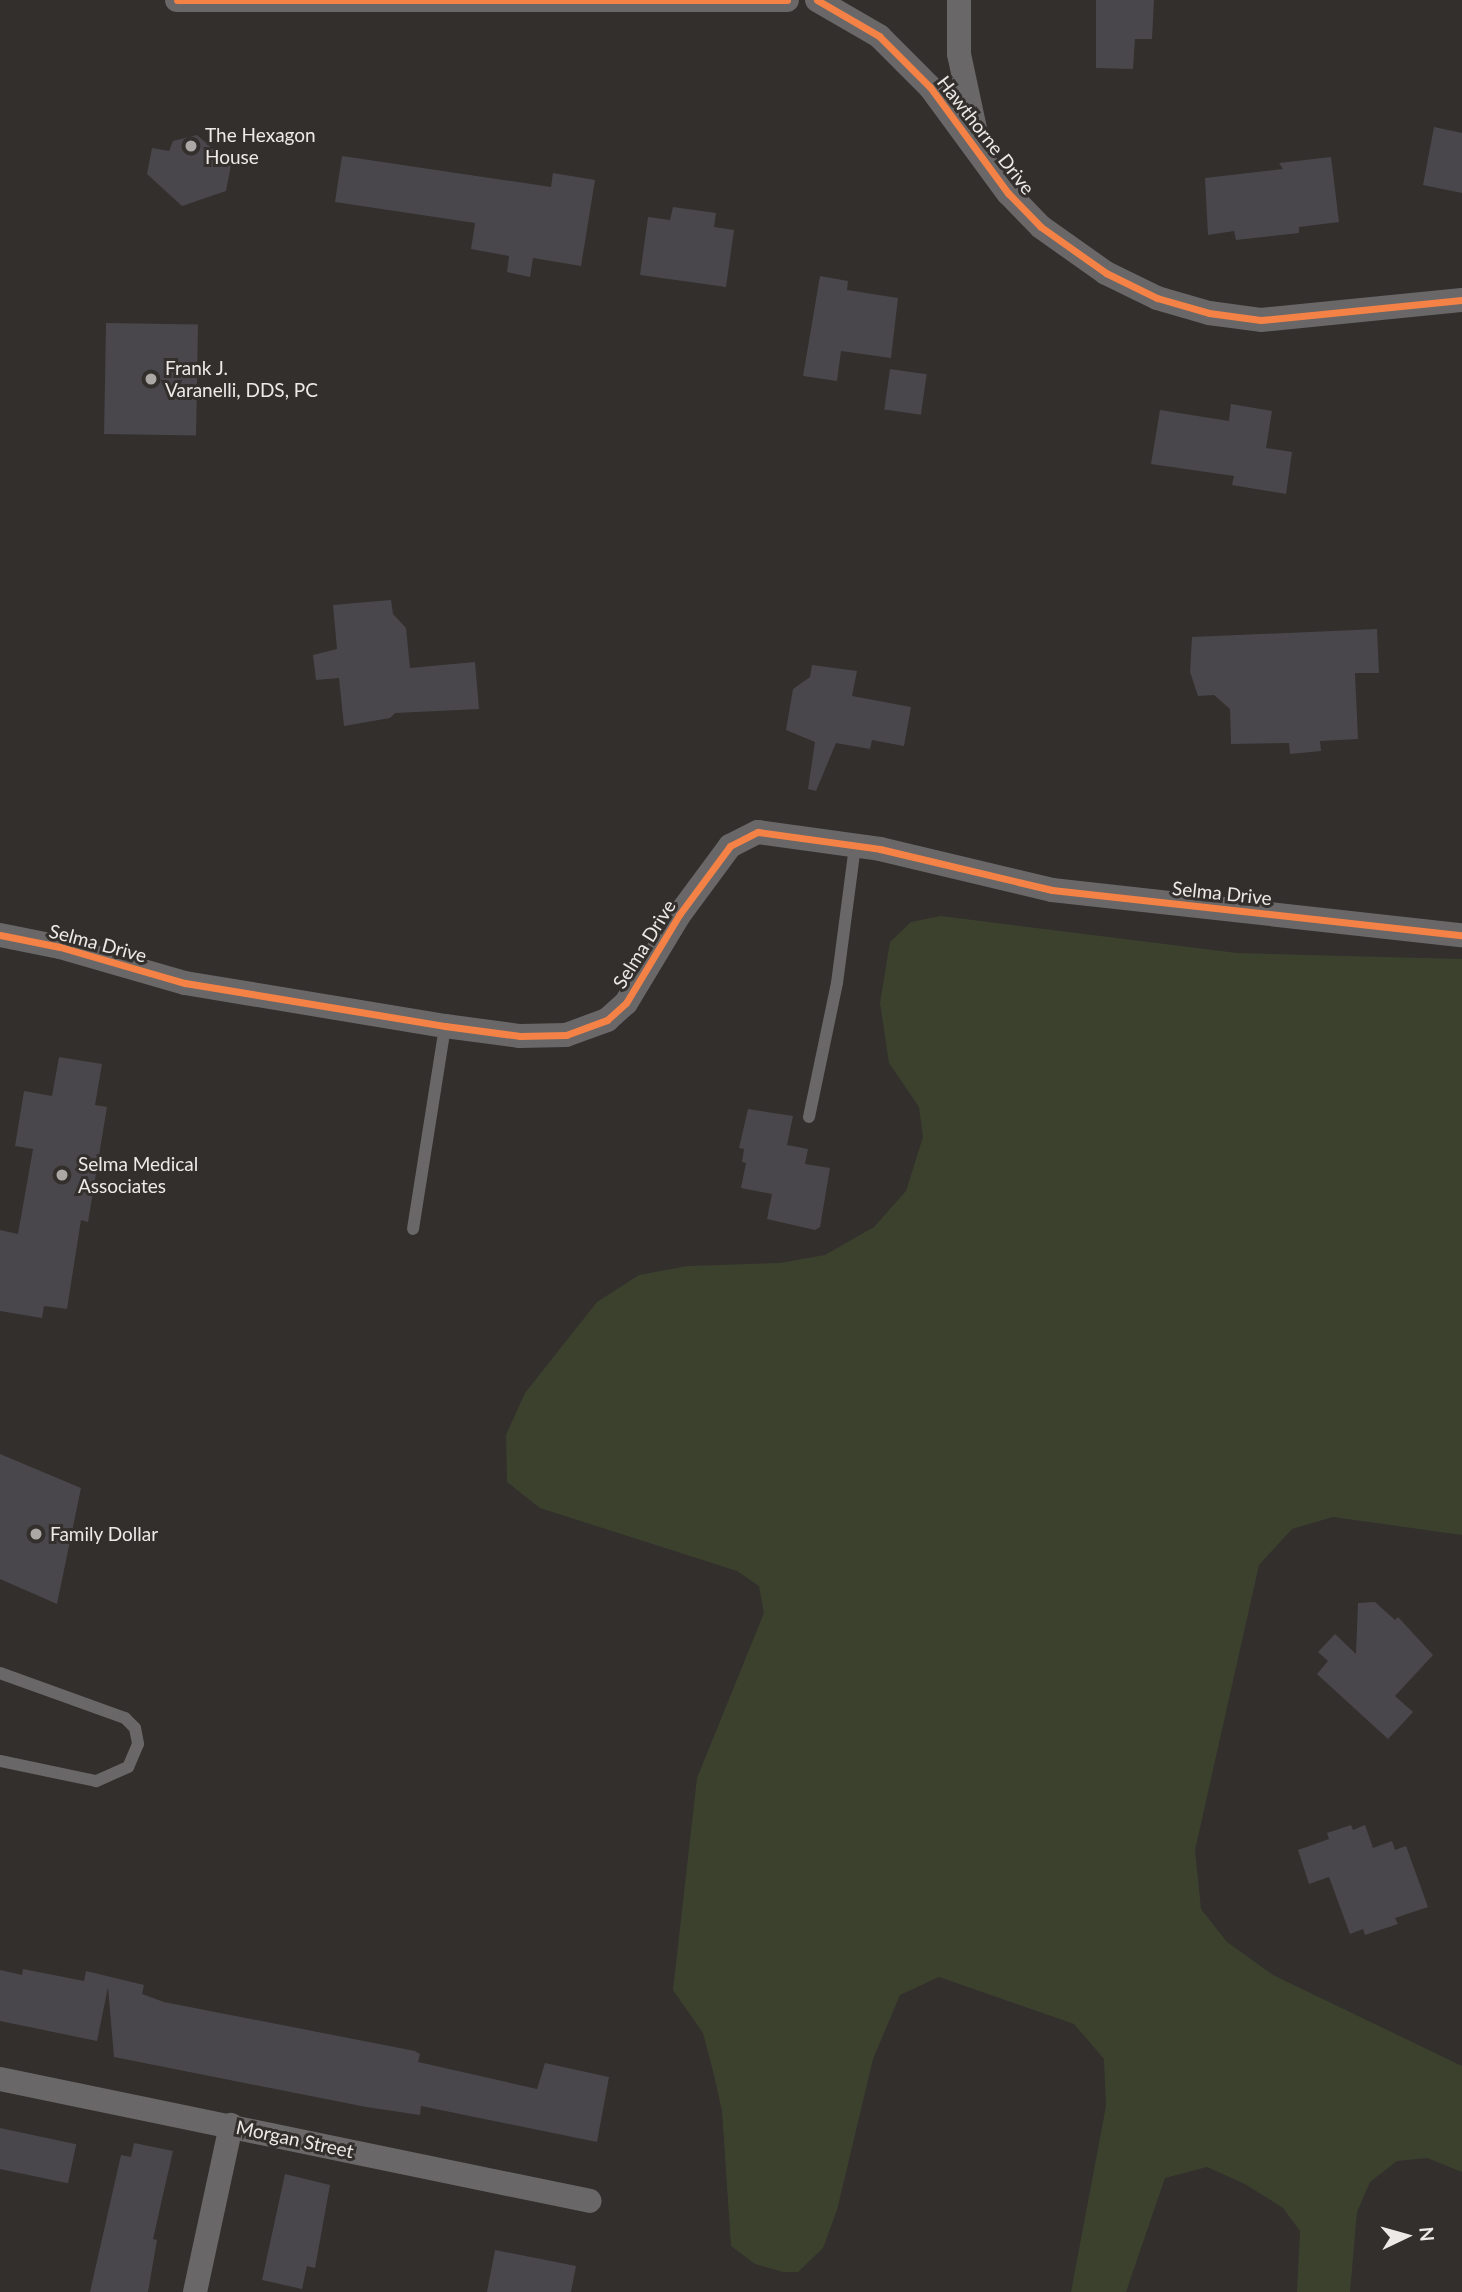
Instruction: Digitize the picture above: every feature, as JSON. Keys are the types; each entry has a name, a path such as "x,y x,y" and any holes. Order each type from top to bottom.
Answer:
{"street":[{"path":"177,0 788,0"},
{"name":"Hawthorne Drive","path":"817,0 879,36 930,87 1008,193 1076,255 1137,288 1183,306 1261,320 1462,300"},
{"name":"Hawthorne Drive","path":"959,0 958,54 982,157"},
{"name":"Selma Drive","path":"0,935 61,947 185,984 444,1026 520,1036 590,1029 626,1003 679,915 739,839 758,832 790,834 855,846 1052,890 1462,935"},
{"name":"Morgan Street","path":"0,2079 590,2201"},
{"path":"195,2292 231,2125"}],"lane":[{"path":"809,1117 838,983 855,846"},
{"path":"412,1229 444,1026"},
{"path":"0,1673 125,1718 135,1728 138,1744 128,1767 96,1781 0,1760"}],"green space":[{"path":"941,916 1237,953 1462,959 1462,1535 1333,1517 1292,1529 1259,1565 1195,1850 1201,1909 1227,1942 1273,1975 1462,2066 1462,2172 1427,2158 1397,2161 1370,2182 1357,2212 1350,2292 1297,2292 1300,2231 1283,2208 1245,2184 1207,2167 1165,2178 1126,2292 1071,2292 1106,2106 1104,2059 1074,2024 939,1977 900,1995 873,2059 837,2210 823,2248 798,2272 783,2272 755,2264 731,2246 722,2111 713,2071 703,2033 673,1990 697,1778 764,1613 759,1586 737,1571 540,1508 507,1482 506,1435 525,1393 597,1302 639,1275 688,1266 780,1263 825,1255 874,1227 906,1191 923,1137 919,1107 889,1063 880,1003 890,942 911,922"}],"building":[{"path":"1096,0 1154,0 1152,39 1135,39 1133,69 1096,68"},
{"path":"1434,127 1462,133 1462,193 1423,185"},
{"path":"197,135 231,165 226,191 182,206 147,174 152,148 169,151 173,141"},
{"path":"342,156 551,187 553,173 595,180 581,266 533,258 530,277 507,272 509,256 471,249 475,223 335,202"},
{"path":"1331,157 1339,222 1299,227 1299,233 1236,240 1234,231 1208,235 1205,178 1283,169 1279,163"},
{"path":"673,207 716,213 714,227 734,230 726,287 640,275 648,217 670,220"},
{"path":"820,276 848,281 847,290 898,298 891,358 841,351 837,381 803,376"},
{"name":"Frank J. Varanelli, DDS, PC","path":"106,323 198,325 196,436 104,434"},
{"path":"890,369 927,374 921,415 884,410"},
{"path":"1231,404 1272,411 1266,448 1292,452 1286,494 1232,485 1234,476 1151,464 1160,410 1229,421"},
{"path":"391,600 393,614 406,628 410,668 475,662 479,709 395,713 390,718 344,726 339,678 316,680 313,655 337,649 333,605"},
{"path":"1377,629 1379,673 1355,673 1358,739 1320,741 1321,751 1290,754 1289,743 1231,744 1230,709 1214,695 1198,696 1190,672 1192,637"},
{"path":"812,665 857,671 852,696 911,707 904,746 872,740 870,749 836,743 816,791 808,789 815,742 786,730 793,689 810,677"},
{"name":"Selma Medical Associates","path":"59,1057 102,1064 95,1105 107,1107 88,1222 81,1220 67,1309 44,1306 42,1318 0,1311 0,1230 18,1234 33,1149 15,1146 24,1091 52,1096"},
{"path":"748,1109 793,1116 787,1145 808,1149 805,1164 830,1168 820,1227 815,1230 767,1219 772,1194 741,1188 746,1163 742,1162 744,1149 739,1148"},
{"name":"Family Dollar","path":"0,1454 81,1488 57,1604 0,1579"},
{"path":"1375,1602 1395,1620 1398,1617 1433,1655 1395,1696 1413,1712 1388,1739 1317,1674 1328,1661 1318,1652 1335,1634 1356,1654 1358,1603"},
{"path":"1351,1825 1353,1830 1365,1825 1373,1848 1392,1841 1395,1850 1406,1846 1428,1907 1395,1918 1398,1924 1365,1935 1363,1929 1350,1934 1329,1877 1309,1884 1298,1850 1329,1839 1327,1833"},
{"path":"23,1969 84,1981 86,1971 144,1985 142,1994 164,2002 415,2051 420,2054 418,2062 537,2089 545,2063 609,2077 597,2142 421,2106 420,2115 366,2107 114,2057 108,1987 97,2041 0,2021 0,1970 22,1975"},
{"path":"0,2128 76,2144 68,2183 0,2169"},
{"path":"134,2143 173,2151 153,2239 157,2240 148,2292 90,2292 121,2155 131,2157"},
{"path":"285,2174 330,2185 315,2268 307,2266 302,2289 262,2280"},
{"path":"495,2250 576,2266 571,2292 487,2292"}],"cycle path":[{"path":"177,0 787,0"},
{"path":"817,0 879,36 930,87 1008,193 1041,227 1106,273 1157,298 1209,313 1261,320 1462,300"},
{"path":"0,935 60,947 185,983 445,1026 520,1036 566,1035 607,1020 626,1003 679,915 730,846 758,832 880,849 1052,890 1462,935"}],"place":[{"name":"The Hexagon House","path":"191,146"},
{"name":"Frank J. Varanelli, DDS, PC","path":"151,379"},
{"name":"Selma Medical Associates","path":"62,1175"},
{"name":"Family Dollar","path":"36,1534"}]}
